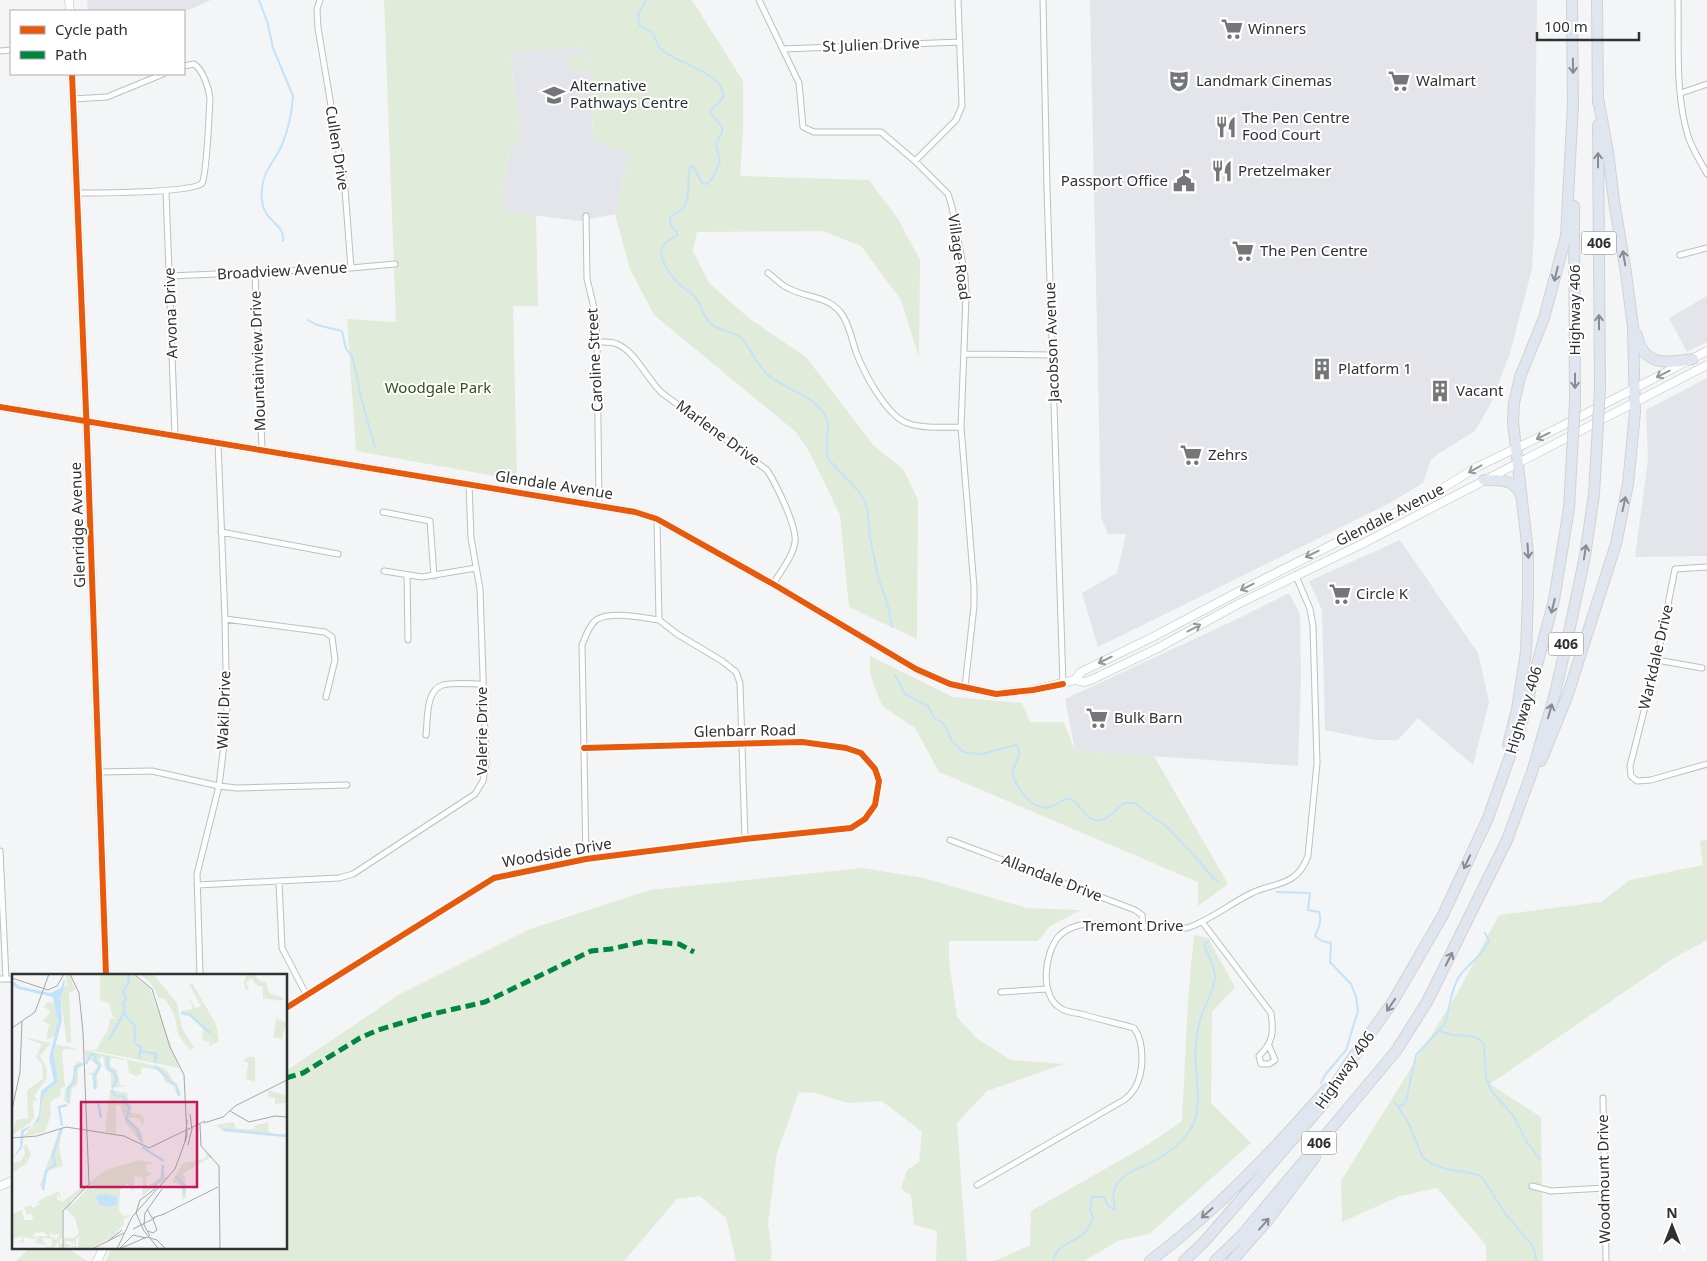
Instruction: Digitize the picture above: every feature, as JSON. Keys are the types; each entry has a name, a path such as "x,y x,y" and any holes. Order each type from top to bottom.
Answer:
{"highway":[{"name":"Highway 406","path":"1184,1261 1205,1241 1324,1103 1349,1063 1392,1003 1443,916 1488,818 1522,722 1554,600 1569,508 1575,402 1572,0"},
{"name":"Highway 406","path":"1215,1261 1242,1235 1396,1051 1427,1002 1507,840 1532,772 1554,697 1566,646 1585,556 1594,494 1600,389 1597,0"},
{"path":"1598,98 1638,341 1647,356 1662,362 1693,359"},
{"path":"1488,818 1517,709 1526,652 1528,552 1513,422 1514,403 1520,377 1544,318 1566,236 1573,104"},
{"path":"1507,840 1567,697 1616,544 1628,484 1636,403 1633,390 1631,306"},
{"path":"1484,480 1507,482 1518,490 1522,502"},
{"path":"1232,1261 1268,1220 1396,1051"},
{"path":"1150,1261 1218,1204 1260,1163 1349,1063"}],"main road":[{"name":"Glenridge Avenue","path":"72,75 87,422 106,974"},
{"name":"Glendale Avenue","path":"1075,680 1081,672 1435,492 1477,467 1707,352"},
{"name":"Glendale Avenue","path":"0,407 635,512 657,519 773,584 916,669 950,684 996,694 1033,690 1075,680 1085,682 1138,658 1707,365"},
{"path":"1293,564 1296,576"},
{"path":"0,1186 12,1181"},
{"path":"97,1261 104,1248"}],"street":[{"name":"Cullen Drive","path":"320,0 317,9 318,28 345,189 351,268"},
{"name":"Village Road","path":"759,0 799,83 803,127 814,132 881,132 915,161 948,194 952,207 965,276 966,297 961,427 974,587 974,606 965,687"},
{"path":"915,161 956,120 962,106 958,0"},
{"name":"Jacobson Avenue","path":"1044,0 1052,355 1064,684"},
{"path":"1678,0 1683,112 1689,138 1707,174"},
{"name":"St Julien Drive","path":"783,48 960,42"},
{"path":"76,193 166,191 197,187 202,183 205,170 210,92 199,67 194,64 185,66"},
{"path":"73,99 107,97 162,75"},
{"path":"1681,93 1707,84"},
{"name":"Arvona Drive","path":"166,191 175,435"},
{"name":"Caroline Street","path":"586,216 588,278 596,316 599,505"},
{"path":"1680,255 1707,248"},
{"name":"Broadview Avenue","path":"170,276 351,268 395,264"},
{"name":"Mountainview Drive","path":"255,272 262,450"},
{"path":"768,273 788,289 822,299 834,305 842,314 861,366 888,408 905,422 917,426 961,427"},
{"name":"Marlene Drive","path":"597,342 615,343 628,350 652,383 662,393 767,470 775,481 794,531 794,542 792,551 773,584"},
{"path":"964,354 1052,355"},
{"name":"Wakil Drive","path":"200,974 197,874 219,786 227,720 218,443"},
{"name":"Valerie Drive","path":"197,885 339,878 353,874 475,794 483,781 486,763 480,588 471,538 468,484"},
{"path":"383,512 430,521 434,576"},
{"path":"657,519 659,620"},
{"path":"221,532 338,554"},
{"name":"Warkdale Drive","path":"1707,567 1675,569 1657,660 1630,766 1631,776 1637,781 1652,780 1707,764"},
{"path":"384,571 407,575 434,576 476,568"},
{"path":"407,575 408,640"},
{"name":"Tremont Drive","path":"1047,989 1048,959 1053,945 1060,935 1069,929 1087,924 1187,928 1202,923 1241,898 1261,888 1283,883 1294,876 1304,864 1308,856 1317,763 1313,626 1310,608 1296,576"},
{"path":"586,859 582,645 592,624 598,618 608,615 659,620 677,634 722,661 736,672 740,683 745,839"},
{"path":"225,619 325,632 332,637 335,660 326,697"},
{"path":"1657,660 1702,668"},
{"path":"426,734 429,704 434,691 443,685 483,684"},
{"name":"Glenbarr Road","path":"584,748 742,742 802,742 846,748 861,753 875,769 879,781 879,792"},
{"path":"99,772 152,771 219,786 237,788 347,785"},
{"name":"Woodside Drive","path":"288,1007 494,878 586,859 851,828 865,819 875,805 879,792"},
{"name":"Allandale Drive","path":"950,840 1135,910 1142,916 1143,926"},
{"path":"0,851 3,979"},
{"path":"279,882 282,948 307,996"},
{"path":"1202,923 1270,1013 1273,1029 1269,1046"},
{"path":"977,1184 1124,1100 1134,1090 1140,1076 1141,1044 1138,1033 1134,1028 1062,1009 1050,998 1047,989 1001,992"},
{"name":"Woodmount Drive","path":"1603,1098 1606,1261"},
{"path":"1532,1186 1551,1191 1605,1188"}],"shaded area":[{"path":"87,0 211,0 185,12 185,10 88,10"},
{"path":"1090,0 1537,0 1532,269 1510,353 1491,403 1475,431 1438,454 1431,460 1423,483 1390,503 1098,647 1082,593 1117,573 1126,534 1108,534 1101,518"},
{"name":"Alternative Pathways Centre","path":"590,47 593,141 629,152 615,214 580,221 506,212 503,182 510,152 521,138 510,51"},
{"path":"1707,296 1707,342 1687,352 1669,318"},
{"path":"1707,378 1707,556 1635,557 1648,459 1646,410"},
{"path":"1400,540 1478,653 1489,702 1473,765 1418,718 1398,740 1375,740 1325,730 1322,610 1309,581"},
{"path":"1289,593 1300,614 1301,678 1298,766 1075,751 1065,699"}],"green space":[{"name":"Woodgale Park","path":"384,0 692,0 743,81 743,133 740,176 869,180 898,219 920,260 919,358 901,300 861,246 822,231 697,232 693,251 709,283 750,319 806,357 874,446 903,469 918,500 917,639 849,607 840,515 810,453 796,432 654,315 630,269 615,214 629,152 593,141 590,47 510,52 521,138 510,152 503,182 506,211 536,215 538,306 513,306 517,480 356,451 347,319 396,322"},
{"path":"581,50 589,50 589,70 582,73 573,72 568,64 568,53 571,52 581,56"},
{"path":"870,656 953,697 1022,703 1030,722 1064,722 1075,751 1154,756 1228,884 1198,906 1198,882 939,772 915,728 882,706 870,674"},
{"path":"1707,840 1707,940 1674,958 1490,1084 1541,1117 1543,1261 1486,1261 1486,1245 1437,1188 1400,1196 1342,1222 1341,1181 1458,992 1499,915 1601,902 1630,880 1703,865 1700,841"},
{"path":"862,868 924,878 1027,908 1081,910 1050,926 1038,941 949,941 949,961 957,1017 976,1038 1011,1060 1064,1064 987,1091 957,1123 967,1261 936,1261 937,1231 914,1225 911,1195 901,1189 907,1170 919,1162 922,1132 882,1101 848,1103 815,1093 799,1092 777,1153 768,1223 772,1255 770,1261 736,1261 726,1218 700,1196 677,1199 624,1261 106,1261 112,1248 288,1248 288,1070 400,994 530,929 650,890"},
{"path":"1194,935 1208,938 1235,987 1212,1012 1211,1103 1251,1143 1149,1234 1118,1241 1084,1261 995,1261 1030,1245 1031,1211 1149,1144 1182,1121 1188,1000"},
{"path":"30,1248 68,1248 87,1261 16,1261"}],"waterway":[{"path":"259,0 267,21 273,48 293,96 291,115 286,133 282,145 264,178 262,193 265,211 280,229 283,241"},
{"path":"646,0 638,15 640,26 652,33 662,50 715,80 721,87 723,94 722,99 710,112 722,127 722,133 716,143 720,162 712,179 707,184 702,183 693,166 690,168 686,203 670,219 671,225 677,231 677,235 664,244 661,250 663,261 675,280 696,298 711,324 739,336 766,373 779,383 810,399 823,412 828,424 827,454 829,460 860,493 865,502 878,576 888,606 892,627"},
{"path":"308,320 317,325 342,331 346,349 352,356 375,447"},
{"path":"895,675 905,694 928,706 934,718 944,724 952,741 962,751 982,754 1016,745 1019,755 1013,770 1013,776 1023,794 1032,803 1045,808 1070,799 1087,816 1098,820 1108,817 1124,803 1135,803 1164,824 1214,879 1219,882"},
{"path":"1277,892 1310,893 1308,910 1319,912 1320,916 1320,924 1315,936 1322,941 1331,943 1330,962 1351,984 1356,997 1358,1011 1346,1050 1325,1075 1321,1083"},
{"path":"1399,1106 1406,1101 1416,1055 1444,1025 1459,977 1483,951 1489,941 1485,933"},
{"path":"1053,1261 1062,1247 1082,1235 1088,1228 1093,1219 1090,1209 1092,1197 1104,1197 1108,1206 1115,1210 1113,1193 1120,1180 1125,1175 1156,1160 1173,1148 1185,1137 1194,1123 1198,1101 1195,1054 1197,1036 1201,1017 1212,991 1215,977 1213,965 1204,945 1209,940"},
{"path":"1439,1031 1453,1035 1472,1036 1480,1040 1484,1045 1486,1078 1492,1092 1513,1115 1527,1142 1540,1159"},
{"path":"1395,1102 1409,1124 1422,1156 1443,1168 1481,1176 1507,1216 1533,1246 1537,1261"}],"marked path":[{"path":"288,1077 303,1073 360,1038 378,1030 428,1015 485,1002 591,951 611,949 646,941 679,944 694,952"}],"cycle path":[{"path":"72,75 106,974"},
{"path":"0,407 635,512 657,519 773,584 916,669 950,684 996,694 1033,690 1063,684"},
{"path":"288,1007 494,878 586,859 851,828 865,819 875,805 879,781 875,769 861,753 846,748 802,742 584,748"}],"place":[{"name":"Winners","path":"1232,29"},
{"name":"Landmark Cinemas","path":"1179,81"},
{"name":"Walmart","path":"1399,81"},
{"name":"Alternative Pathways Centre","path":"554,95"},
{"name":"The Pen Centre Food Court","path":"1226,127"},
{"name":"Pretzelmaker","path":"1222,171"},
{"name":"Passport Office","path":"1184,181"},
{"name":"The Pen Centre","path":"1243,251"},
{"name":"Platform 1","path":"1322,369"},
{"name":"Vacant","path":"1440,391"},
{"name":"Zehrs","path":"1191,455"},
{"name":"Circle K","path":"1340,594"},
{"name":"Bulk Barn","path":"1097,718"}]}
